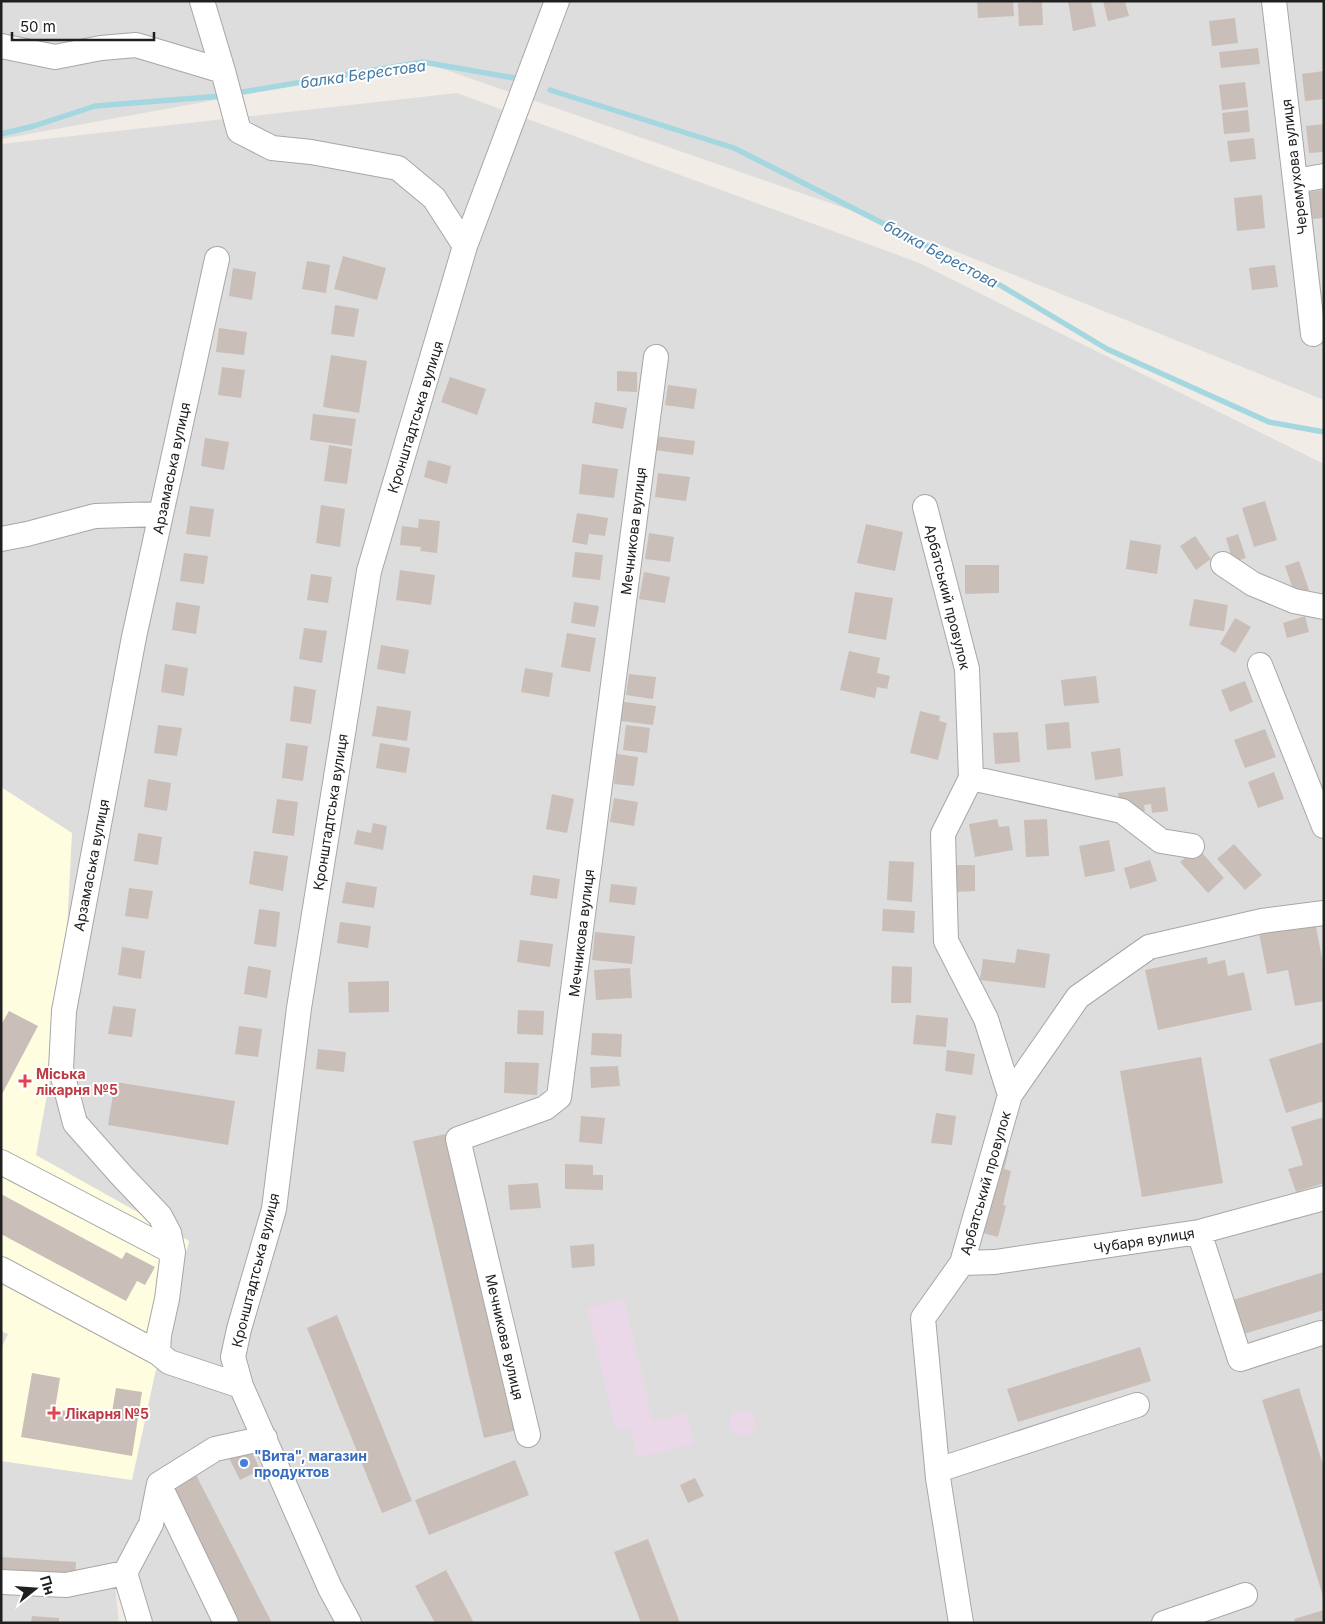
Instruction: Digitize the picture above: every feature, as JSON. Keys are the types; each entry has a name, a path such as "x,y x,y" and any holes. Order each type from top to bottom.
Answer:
{"street":[{"path":"202,1 239,131 272,148 311,152 398,168 434,198 465,246"},
{"name":"Кронштадтська вулиця","path":"349,1623 330,1588 241,1386 233,1357 239,1329 274,1209 299,1008 369,571 465,246 557,1"},
{"name":"Черемухова вулиця","path":"1274,1 1313,334"},
{"path":"1,46 55,57 100,48 136,45 223,71"},
{"path":"1295,181 1324,176"},
{"name":"Арзамаська вулиця","path":"158,1352 159,1335 167,1299 173,1252 169,1233 160,1216 75,1123 61,1069 64,1011 134,637 217,259"},
{"name":"Мечникова вулиця","path":"528,1435 458,1139 544,1108 559,1097 656,357"},
{"name":"Арбатський провулок","path":"925,507 967,669 971,778 943,834 946,941 986,1019 1010,1095 962,1263 923,1318 938,1470 961,1623"},
{"path":"1,539 96,516 161,514"},
{"path":"1223,564 1253,584 1294,601 1324,607"},
{"path":"1260,665 1324,826"},
{"path":"971,778 1122,811 1161,841 1192,846"},
{"path":"1010,1095 1078,997 1149,947 1262,921 1324,913"},
{"path":"1,1162 173,1252"},
{"name":"Чубаря вулиця","path":"962,1263 995,1262 1199,1232 1324,1198"},
{"path":"1199,1232 1240,1359 1323,1336"},
{"path":"1,1269 158,1352 169,1362 241,1386"},
{"path":"938,1470 1137,1404"},
{"path":"140,1623 125,1573 151,1524 159,1484 215,1449 265,1438"},
{"path":"159,1484 226,1623"},
{"path":"1,1582 66,1585 125,1573"},
{"path":"1164,1623 1246,1595"}],"shaded area":[{"path":"1,1 1324,1 1324,400 873,218 423,62 1,139"},
{"path":"457,93 917,262 1324,464 1324,1623 148,1623 113,1568 119,1623 1,1623 1,144"},
{"name":"Міська лікарня №5","path":"1,787 72,833 63,1007 36,1155 189,1241 155,1374 132,1480 1,1461 1,1349 8,1334 1,1331"},
{"path":"624,1299 653,1421 687,1413 694,1444 637,1458 630,1427 616,1430 587,1308"},
{"path":"742,1410 751,1414 755,1423 751,1432 742,1436 733,1432 729,1423 733,1414"}],"building":[{"path":"977,1 1013,1 1014,16 978,18"},
{"path":"1068,1 1091,1 1096,26 1073,31"},
{"path":"1103,1 1125,1 1129,16 1108,21"},
{"path":"1042,2 1043,25 1019,26 1018,3"},
{"path":"1235,18 1238,43 1212,46 1209,21"},
{"path":"1258,48 1260,64 1221,68 1219,52"},
{"path":"1324,71 1324,99 1305,101 1302,74"},
{"path":"1245,82 1248,107 1222,110 1219,85"},
{"path":"1248,110 1250,132 1224,134 1222,113"},
{"path":"1324,124 1324,152 1309,153 1306,126"},
{"path":"1254,138 1256,159 1230,162 1227,141"},
{"path":"1324,190 1324,218 1311,219 1308,192"},
{"path":"1262,195 1265,228 1237,231 1234,198"},
{"path":"343,256 386,268 377,300 334,289"},
{"path":"307,261 330,265 326,293 302,289"},
{"path":"1275,265 1278,287 1252,290 1249,268"},
{"path":"233,268 256,272 252,300 229,296"},
{"path":"335,305 359,309 354,337 331,334"},
{"path":"219,328 247,332 244,355 216,352"},
{"path":"331,355 367,361 359,413 323,407"},
{"path":"222,367 245,370 241,398 218,395"},
{"path":"617,371 637,372 637,392 617,391"},
{"path":"450,377 486,389 477,415 441,402"},
{"path":"668,385 697,389 694,409 665,405"},
{"path":"595,402 627,408 623,429 592,423"},
{"path":"313,414 356,419 352,446 310,440"},
{"path":"655,436 695,441 693,455 653,450"},
{"path":"205,438 229,442 224,470 201,466"},
{"path":"329,445 352,449 347,484 324,481"},
{"path":"428,460 451,466 447,484 424,477"},
{"path":"582,464 618,469 614,498 579,494"},
{"path":"658,473 690,477 686,501 655,497"},
{"path":"1265,501 1277,540 1254,547 1242,508"},
{"path":"321,505 345,509 340,547 316,543"},
{"path":"190,506 214,509 210,537 186,534"},
{"path":"577,513 608,518 605,536 589,534 587,545 572,542"},
{"path":"419,519 440,521 437,553 420,551 421,547 400,545 402,526 418,528"},
{"path":"866,524 903,532 895,571 857,563"},
{"path":"649,533 674,537 670,562 645,559"},
{"path":"1238,534 1246,558 1233,562 1226,538"},
{"path":"1195,536 1211,559 1196,570 1180,546"},
{"path":"1130,540 1161,545 1157,574 1126,569"},
{"path":"575,552 603,555 600,580 572,577"},
{"path":"184,553 208,556 204,584 180,581"},
{"path":"1299,561 1309,590 1295,595 1285,566"},
{"path":"965,565 999,565 999,593 965,594"},
{"path":"400,570 435,575 431,605 396,600"},
{"path":"644,572 670,577 665,603 639,599"},
{"path":"311,574 332,577 328,603 307,600"},
{"path":"855,592 893,598 886,640 848,633"},
{"path":"1194,599 1228,605 1224,631 1189,626"},
{"path":"176,602 200,606 196,634 172,630"},
{"path":"574,602 599,606 595,627 571,623"},
{"path":"1305,616 1309,632 1287,638 1283,623"},
{"path":"1235,618 1251,627 1235,653 1220,644"},
{"path":"304,628 327,631 322,663 299,659"},
{"path":"567,633 596,638 590,672 561,667"},
{"path":"381,645 409,650 405,674 377,669"},
{"path":"849,651 880,658 877,673 890,676 887,689 877,687 875,698 840,690"},
{"path":"165,664 188,668 184,696 161,692"},
{"path":"525,668 553,673 549,697 521,692"},
{"path":"629,674 656,677 653,699 626,695"},
{"path":"1096,676 1099,703 1064,706 1061,680"},
{"path":"1245,681 1253,702 1230,712 1221,690"},
{"path":"294,686 316,690 311,724 290,721"},
{"path":"617,701 656,706 653,725 614,720"},
{"path":"377,706 411,711 407,741 372,736"},
{"path":"920,711 940,716 939,721 947,723 938,760 910,753"},
{"path":"1069,722 1071,748 1047,750 1045,724"},
{"path":"158,725 182,728 177,756 154,753"},
{"path":"626,725 650,728 647,753 623,750"},
{"path":"1265,729 1276,757 1245,768 1234,740"},
{"path":"1018,732 1020,762 995,764 993,733"},
{"path":"286,743 308,746 303,781 282,778"},
{"path":"380,743 410,748 406,773 376,768"},
{"path":"1120,748 1123,776 1095,780 1091,752"},
{"path":"617,754 638,757 634,786 614,784"},
{"path":"1274,772 1284,799 1258,808 1248,782"},
{"path":"148,779 171,783 167,811 144,807"},
{"path":"1165,787 1168,811 1152,813 1151,804 1144,805 1145,811 1135,813 1120,807 1118,793"},
{"path":"552,794 574,799 567,833 546,829"},
{"path":"614,798 638,802 634,826 610,822"},
{"path":"277,799 298,802 294,836 272,833"},
{"path":"997,819 999,827 1009,826 1013,850 975,857 969,824"},
{"path":"1047,819 1049,856 1026,857 1024,820"},
{"path":"373,823 387,826 383,850 354,844 357,830 371,833"},
{"path":"138,833 162,837 158,865 134,861"},
{"path":"1109,840 1115,871 1085,877 1079,846"},
{"path":"1234,844 1262,875 1245,890 1217,859"},
{"path":"1197,847 1224,878 1208,893 1180,862"},
{"path":"254,851 288,856 283,891 249,884"},
{"path":"1150,860 1157,881 1130,889 1124,868"},
{"path":"889,861 914,862 912,902 887,900"},
{"path":"953,865 975,865 975,891 953,892"},
{"path":"533,875 560,879 557,899 530,895"},
{"path":"346,882 377,887 374,908 342,903"},
{"path":"611,884 637,887 635,905 609,902"},
{"path":"129,888 153,891 148,919 125,916"},
{"path":"259,909 280,912 276,947 254,944"},
{"path":"883,909 915,911 914,933 882,931"},
{"path":"340,922 371,926 368,948 337,943"},
{"path":"1315,922 1324,968 1324,1001 1295,1006 1288,970 1267,974 1259,933"},
{"path":"595,932 635,936 632,964 592,960"},
{"path":"520,940 553,944 550,967 517,962"},
{"path":"122,947 145,951 141,979 118,975"},
{"path":"1017,949 1050,954 1045,988 980,980 983,959 1015,963"},
{"path":"1207,957 1208,964 1225,960 1228,976 1244,972 1252,1010 1158,1030 1145,970"},
{"path":"248,966 271,970 267,998 244,994"},
{"path":"892,966 912,967 911,1003 891,1003"},
{"path":"630,968 632,998 596,1000 594,970"},
{"path":"389,981 389,1012 349,1013 348,982"},
{"path":"113,1006 136,1009 132,1037 108,1034"},
{"path":"518,1010 544,1011 543,1035 517,1034"},
{"path":"9,1011 38,1026 1,1096 1,1025"},
{"path":"916,1015 948,1018 946,1047 913,1044"},
{"path":"239,1026 262,1029 258,1057 235,1054"},
{"path":"592,1033 622,1034 621,1057 591,1055"},
{"path":"1324,1042 1324,1101 1286,1113 1269,1059"},
{"path":"318,1049 346,1052 344,1072 316,1069"},
{"path":"947,1050 975,1054 972,1075 945,1071"},
{"path":"1201,1057 1223,1183 1142,1197 1120,1071"},
{"path":"505,1062 539,1063 537,1095 504,1093"},
{"path":"618,1066 620,1086 591,1088 590,1067"},
{"path":"115,1082 235,1101 228,1145 108,1125"},
{"path":"936,1113 956,1116 952,1145 931,1143"},
{"path":"581,1116 605,1118 602,1144 579,1142"},
{"path":"1324,1117 1324,1183 1296,1192 1288,1169 1303,1165 1291,1127"},
{"path":"446,1134 517,1430 484,1438 413,1141"},
{"path":"1003,1149 1009,1150 1004,1169 1011,1171 1003,1205 1006,1206 998,1237 983,1233"},
{"path":"565,1164 593,1165 593,1175 603,1175 603,1190 565,1189"},
{"path":"538,1183 541,1208 510,1210 508,1185"},
{"path":"1,1194 122,1259 126,1252 155,1267 145,1285 137,1281 126,1301 1,1234"},
{"path":"594,1244 595,1266 572,1268 570,1246"},
{"path":"1324,1272 1324,1310 1244,1334 1233,1300"},
{"path":"337,1315 412,1501 382,1513 307,1328"},
{"path":"1140,1347 1151,1381 1018,1422 1007,1389"},
{"name":"Лікарня №5","path":"32,1373 60,1378 55,1409 111,1418 116,1388 142,1392 132,1456 21,1437"},
{"path":"1299,1388 1324,1468 1323,1596 1262,1400"},
{"name":"\"Вита\", магазин продуктов","path":"249,1445 260,1470 240,1480 228,1456"},
{"path":"515,1460 529,1495 429,1535 415,1500"},
{"path":"195,1473 272,1623 236,1623 167,1487"},
{"path":"695,1478 704,1496 688,1503 680,1485"},
{"path":"648,1539 680,1623 641,1623 614,1552"},
{"path":"1,1557 76,1562 75,1578 1,1573"},
{"path":"446,1570 474,1623 435,1623 415,1586"},
{"path":"1324,1610 1324,1623 1296,1623 1294,1619"},
{"path":"32,1616 59,1618 59,1623 31,1623"}],"waterway":[{"name":"балка Берестова","path":"236,93 423,62 520,79"},
{"name":"балка Берестова","path":"550,90 734,148 973,269 1107,349 1269,422 1324,432"},
{"name":"балка Берестова","path":"1,134 34,126 95,106 222,96"}],"place":[{"name":"Міська лікарня №5","path":"25,1081"},
{"name":"Лікарня №5","path":"54,1413"},
{"name":"\"Вита\", магазин продуктов","path":"244,1463"}]}
